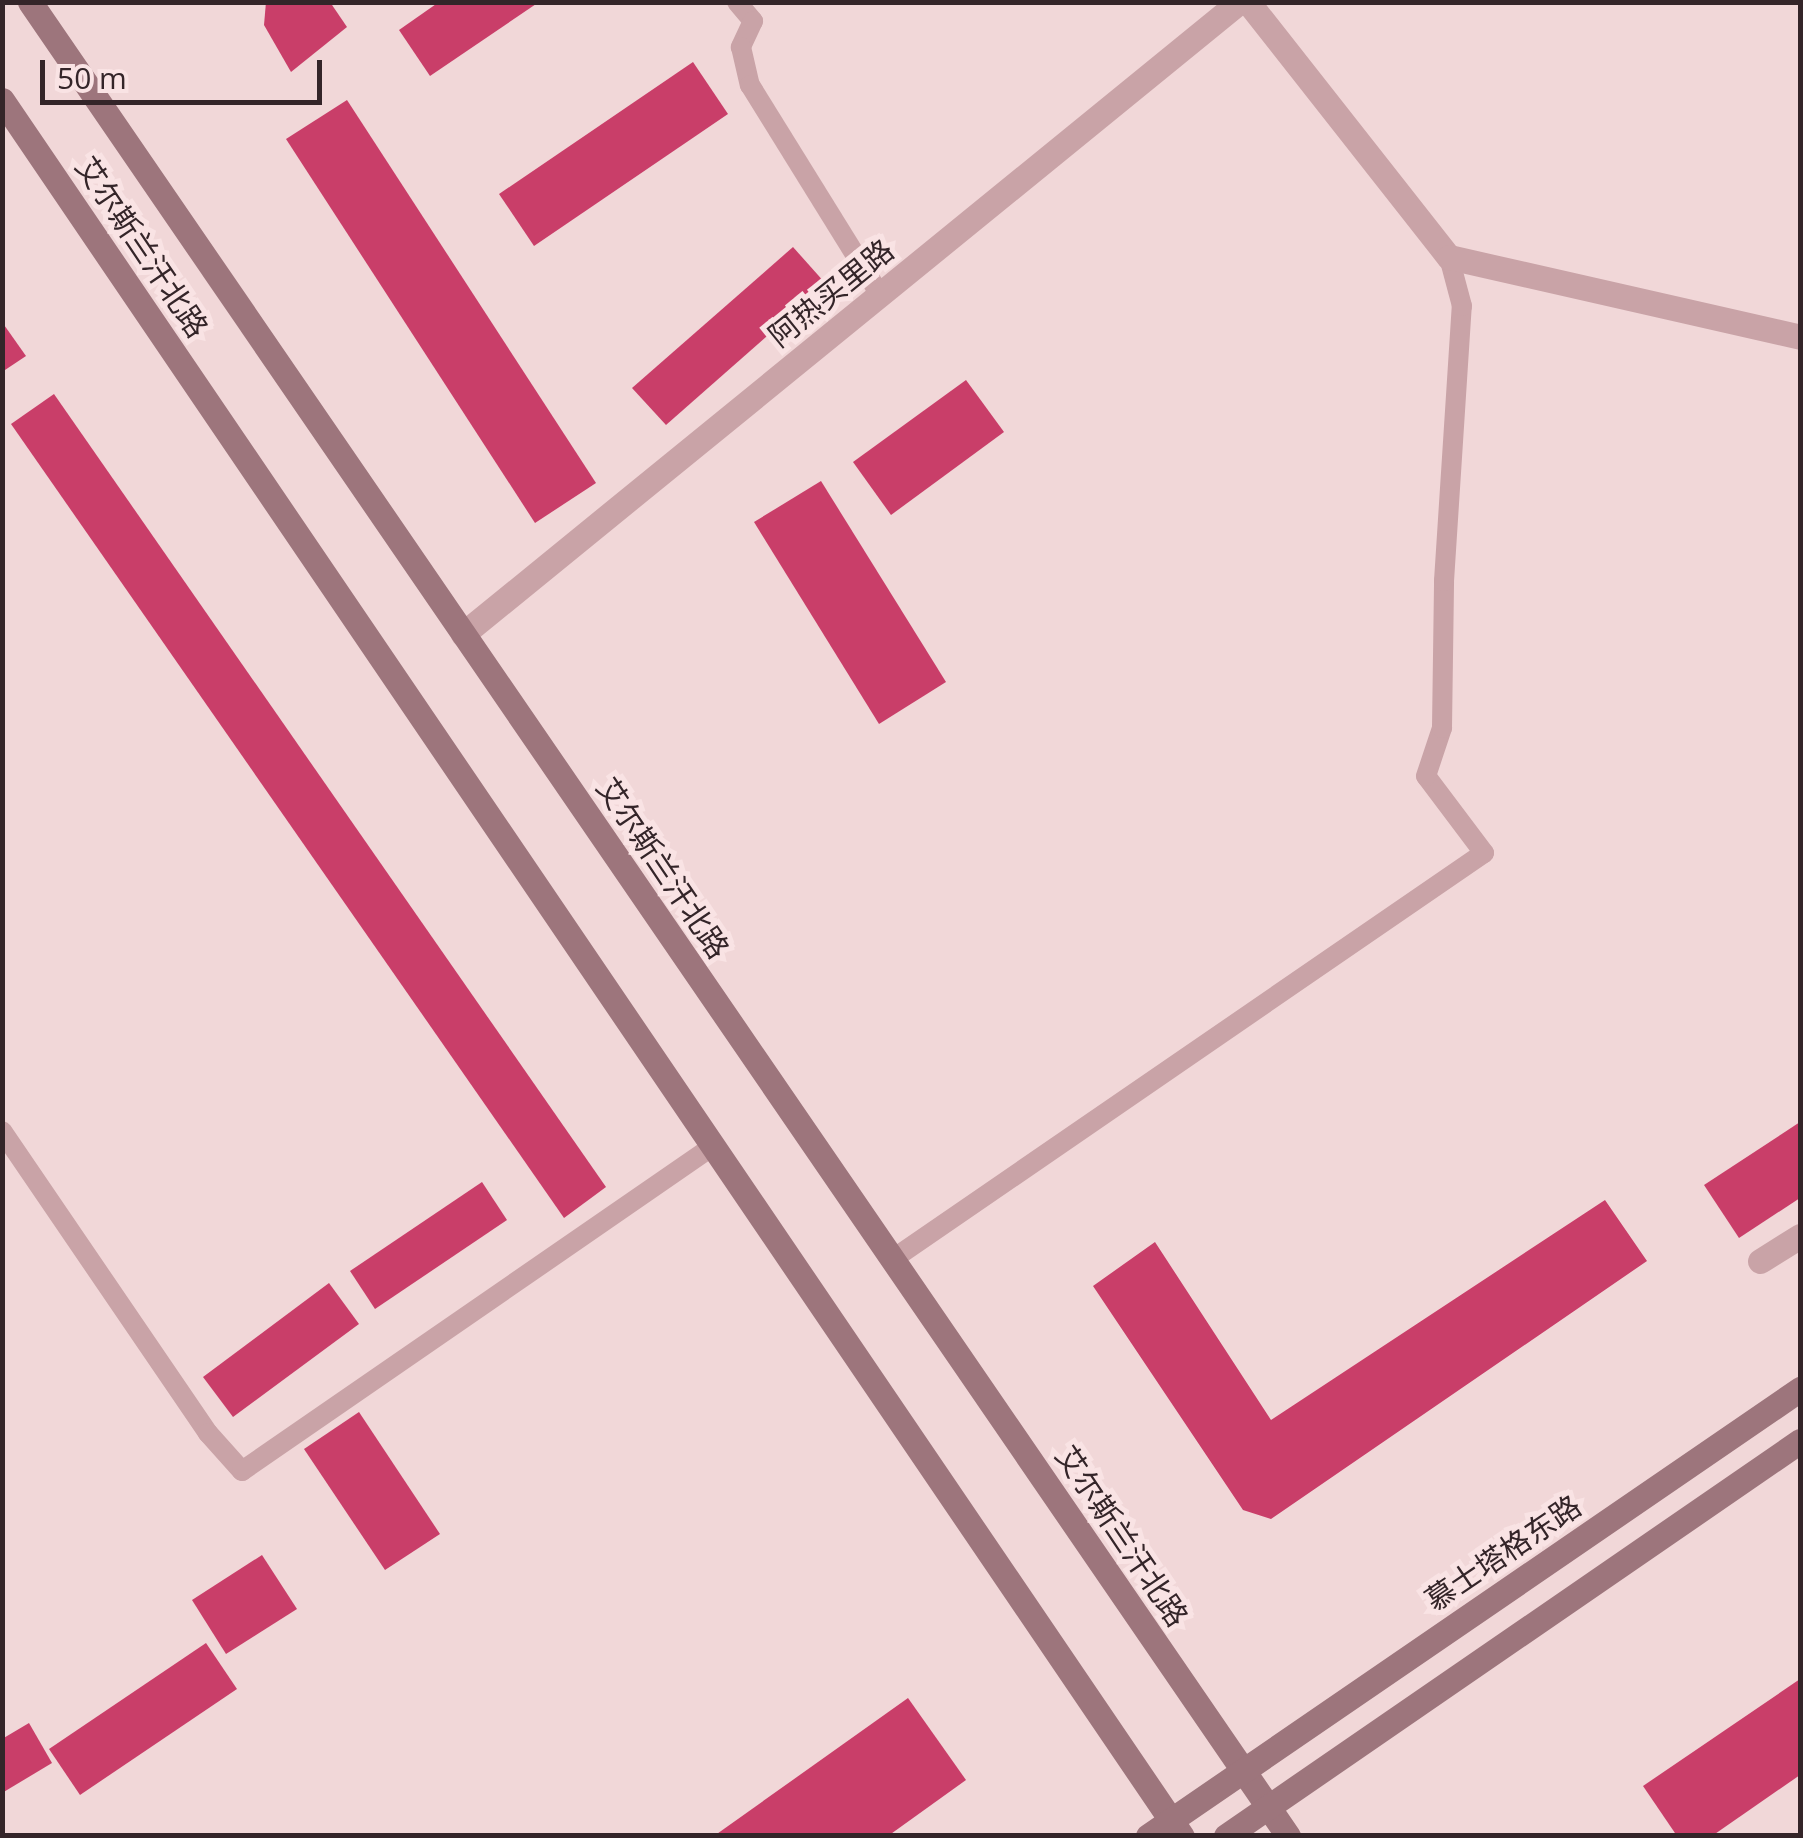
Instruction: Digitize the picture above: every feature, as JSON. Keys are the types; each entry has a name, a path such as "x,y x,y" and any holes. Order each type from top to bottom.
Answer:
{"main road":[{"name":"艾尔斯兰汗北路","path":"30,2 1288,1836"},
{"name":"艾尔斯兰汗北路","path":"2,100 1176,1828"},
{"name":"慕士塔格东路","path":"1148,1836 1176,1828 1243,1770 1800,1389"},
{"path":"1226,1836 1800,1441"}],"street":[{"name":"阿热买里路","path":"463,634 1239,2"},
{"path":"1248,2 1449,257 1800,337"},
{"path":"1760,1261 1800,1236"}],"lane":[{"path":"737,2 753,22 742,46 750,85 880,295"},
{"path":"893,1259 1484,853 1426,776 1442,728 1444,581 1462,306 1449,257"},
{"path":"2,1132 208,1433 242,1471 713,1146"}],"building":[{"path":"266,2 330,2 347,27 291,72 264,25"},
{"path":"439,2 539,2 430,76 399,30"},
{"path":"693,62 728,114 534,246 499,194"},
{"path":"347,100 596,483 535,523 286,139"},
{"path":"793,247 826,284 666,425 632,388"},
{"path":"2,322 26,356 2,372"},
{"path":"966,380 1004,432 891,515 853,462"},
{"path":"54,394 606,1187 564,1218 11,424"},
{"path":"821,481 946,682 879,724 754,522"},
{"path":"1800,1122 1800,1198 1739,1238 1704,1185"},
{"path":"482,1182 507,1220 375,1309 350,1271"},
{"path":"1605,1200 1647,1261 1271,1519 1243,1510 1093,1286 1155,1242 1271,1420"},
{"path":"329,1283 359,1324 233,1417 203,1377"},
{"path":"359,1412 440,1534 385,1570 304,1449"},
{"path":"262,1555 297,1609 226,1654 192,1600"},
{"path":"206,1643 237,1689 80,1795 49,1749"},
{"path":"1800,1679 1800,1775 1712,1836 1677,1836 1643,1786"},
{"path":"908,1698 966,1780 888,1836 714,1836"},
{"path":"29,1723 52,1763 2,1793 2,1739"}]}
